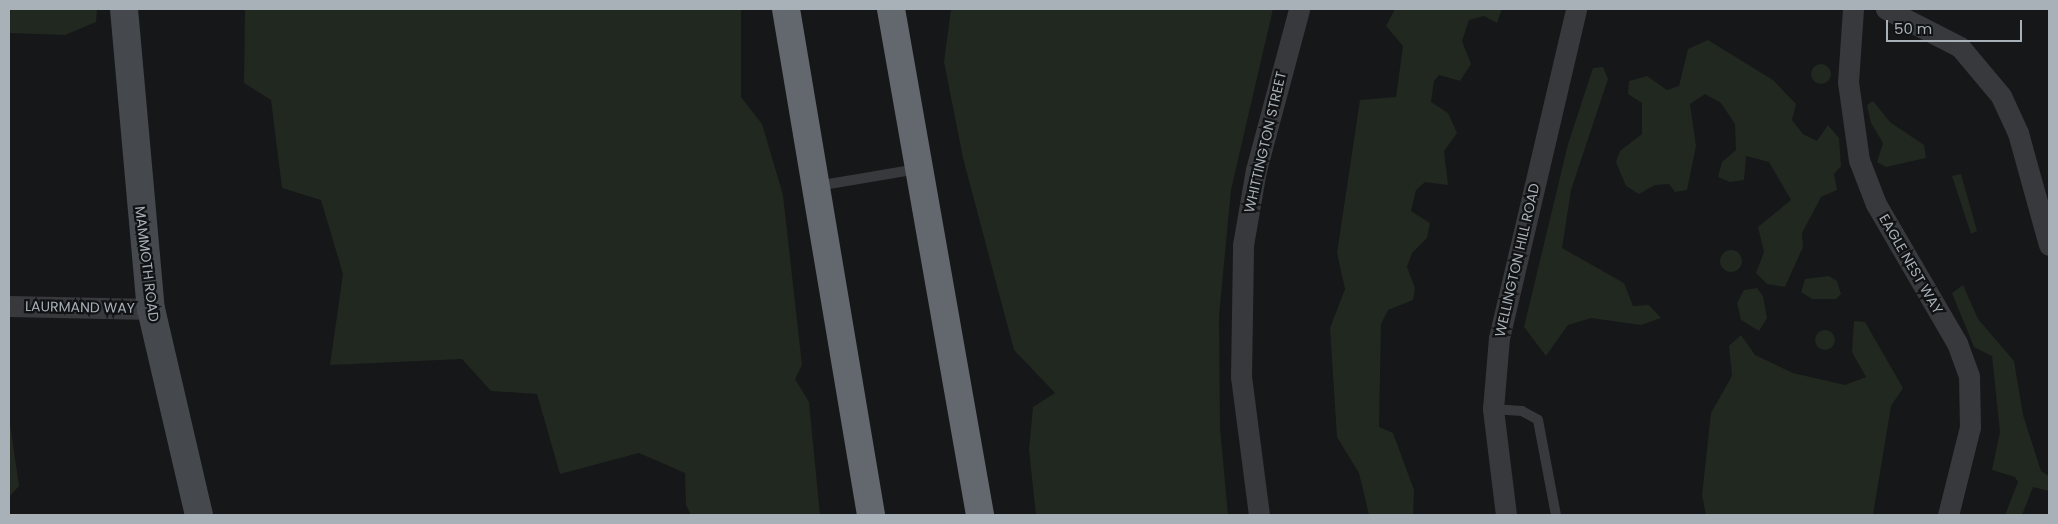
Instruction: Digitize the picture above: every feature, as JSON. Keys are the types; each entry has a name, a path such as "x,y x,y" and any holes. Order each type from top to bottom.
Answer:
{"highway":[{"path":"786,9 871,515"},
{"path":"891,9 980,515"}],"main road":[{"name":"MAMMOTH ROAD","path":"124,9 151,309 199,515"}],"street":[{"name":"WHITTINGTON STREET","path":"1259,515 1241,377 1243,254 1256,170 1299,9"},
{"name":"WELLINGTON HILL ROAD","path":"1506,515 1493,409 1507,295 1576,9"},
{"name":"EAGLE NEST WAY","path":"1853,9 1848,82 1866,181 1957,343 1969,376 1970,427 1948,515"},
{"path":"1897,10 1960,48 2001,96 2018,133 2049,245"},
{"name":"LAURMAND WAY","path":"9,306 151,309"}],"lane":[{"path":"816,186 919,169"},
{"path":"1493,409 1522,411 1538,420 1556,515"}],"shaded area":[{"path":"9,9 97,9 96,22 65,35 9,33"},
{"path":"245,9 741,9 741,97 762,124 783,195 802,365 795,379 809,402 820,515 691,515 686,505 685,473 639,453 560,474 537,394 491,391 462,359 330,365 343,274 321,200 282,188 271,100 244,83"},
{"path":"951,9 1273,9 1231,190 1219,316 1220,428 1228,515 1036,515 1029,450 1033,407 1055,393 1014,350 963,158 944,62"},
{"path":"1395,9 1502,9 1497,23 1484,16 1469,20 1462,41 1471,64 1460,81 1439,75 1434,81 1431,102 1448,113 1457,133 1444,151 1448,185 1425,182 1416,190 1411,211 1430,223 1427,238 1412,253 1407,267 1415,288 1413,300 1388,310 1381,324 1379,427 1393,433 1414,490 1413,515 1369,515 1359,473 1337,437 1330,328 1345,289 1337,253 1360,100 1396,97 1403,46 1386,26"},
{"path":"1708,40 1773,80 1796,104 1792,120 1803,134 1817,141 1828,125 1839,138 1841,166 1834,174 1837,190 1821,197 1802,233 1803,247 1785,287 1767,284 1756,273 1764,252 1758,227 1791,200 1769,162 1746,156 1744,180 1730,182 1718,177 1722,162 1736,150 1735,124 1721,103 1705,94 1690,104 1696,146 1687,190 1675,192 1669,184 1655,185 1639,194 1626,186 1616,162 1620,151 1642,134 1642,103 1628,94 1629,81 1647,76 1667,90 1679,86 1688,49"},
{"path":"1821,64 1828,67 1831,74 1828,81 1821,84 1814,81 1811,74 1814,67"},
{"path":"1603,67 1608,79 1571,190 1562,248 1624,283 1633,306 1649,305 1661,318 1641,325 1591,318 1568,325 1546,356 1524,327 1568,144 1593,68"},
{"path":"1873,101 1890,122 1924,145 1926,158 1886,167 1877,162 1883,143 1871,123 1867,105"},
{"path":"1961,174 1977,231 1971,234 1952,176"},
{"path":"1731,250 1739,253 1742,261 1739,269 1731,272 1723,269 1720,261 1723,253"},
{"path":"1829,276 1837,281 1841,294 1836,299 1812,299 1801,292 1805,279"},
{"path":"1963,285 1978,319 2014,361 2023,415 2041,471 2049,476 2049,491 2033,487 2022,515 2005,515 2018,482 2015,477 1992,470 2000,432 1992,356 1974,347 1952,293"},
{"path":"1757,288 1763,296 1767,318 1759,331 1741,320 1737,303 1744,290"},
{"path":"1854,321 1865,322 1903,388 1891,406 1873,515 1706,515 1702,495 1711,413 1732,376 1729,346 1741,335 1755,355 1793,373 1845,385 1866,377 1852,352"},
{"path":"1825,330 1832,333 1835,340 1832,347 1825,350 1818,347 1815,340 1818,333"},
{"path":"9,417 19,486 9,497"}]}
